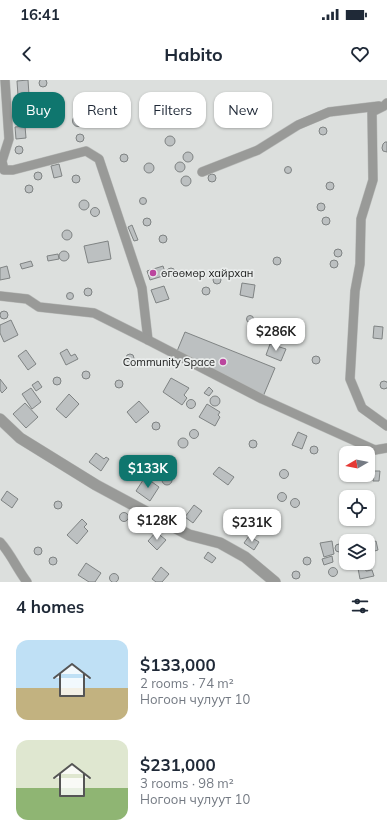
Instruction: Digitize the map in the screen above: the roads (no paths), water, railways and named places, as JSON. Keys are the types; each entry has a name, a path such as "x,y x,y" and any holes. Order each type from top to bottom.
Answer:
{"street":[{"path":"5,80 9,139 2,161 2,171 13,170 86,150 99,159 142,288 148,340"},
{"path":"202,172 258,150 298,125 329,112 386,104"},
{"path":"386,104 372,112 373,180 361,219 360,264 355,291 350,379 362,408 387,426"},
{"path":"0,296 27,299 40,307 94,313 262,399 375,450 387,448"},
{"path":"0,419 20,438 96,484 189,535 220,543 245,557 275,582"},
{"path":"0,542 10,554 16,568 27,582"}],"place":[{"name":"өгөөмөр хайрхан","path":"153,273"},
{"name":"Community Space","path":"223,362"}]}
